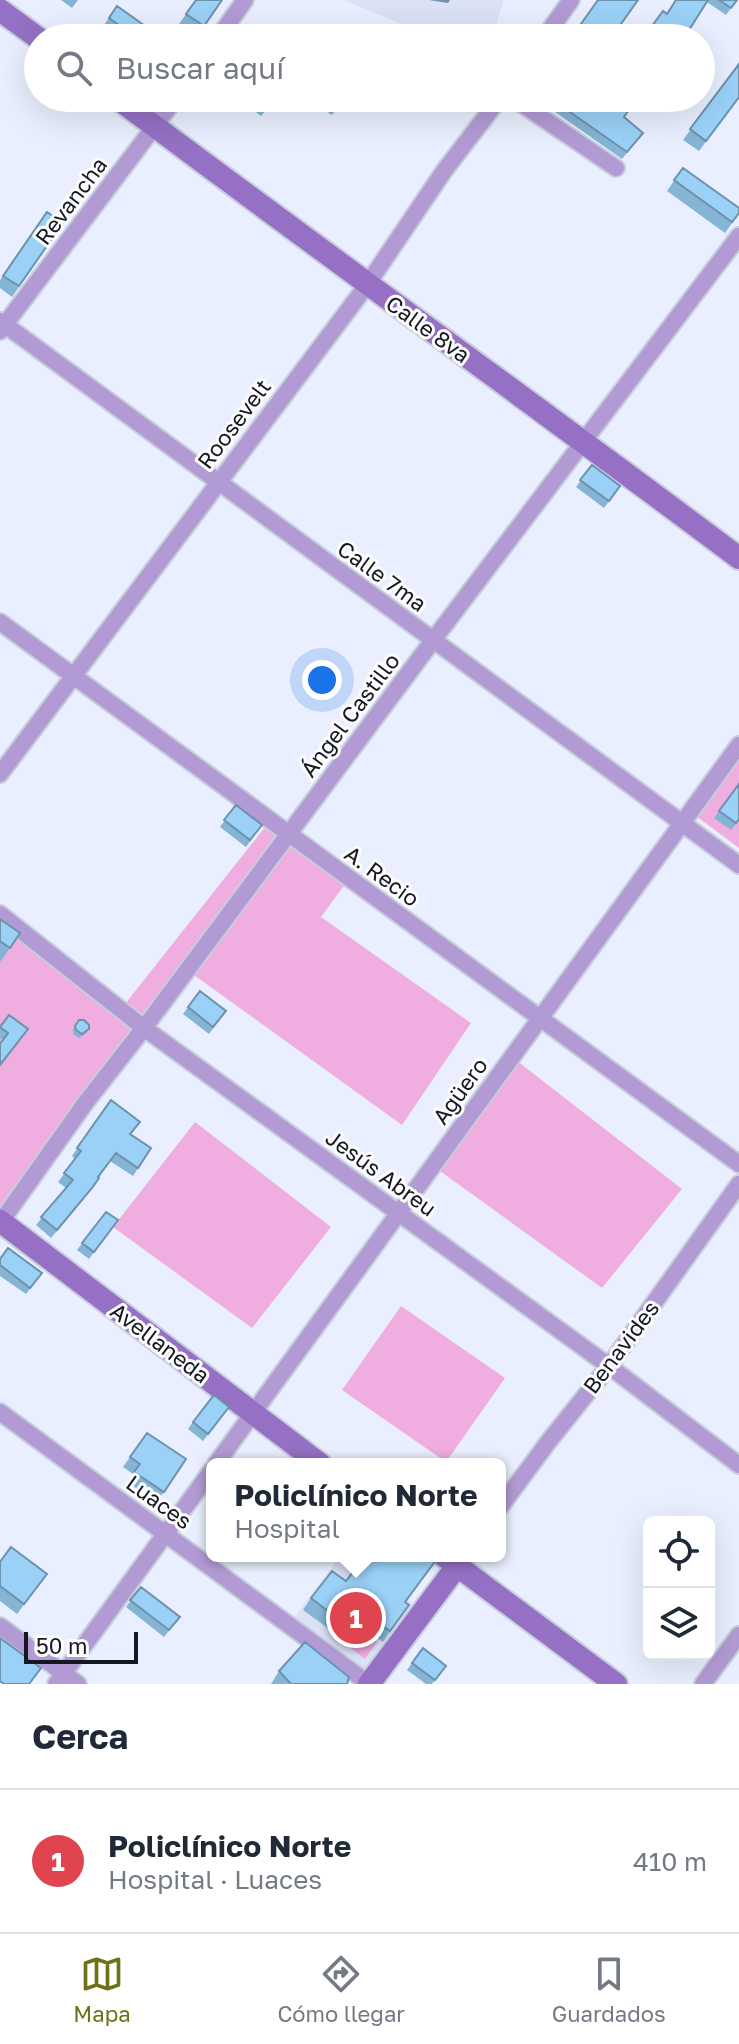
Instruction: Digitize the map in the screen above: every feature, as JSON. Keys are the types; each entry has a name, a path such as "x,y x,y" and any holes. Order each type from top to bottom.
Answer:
{"street":[{"path":"228,24 245,0"},
{"path":"554,24 571,0"},
{"path":"0,10 24,28"},
{"name":"Calle 8va","path":"135,112 739,558"},
{"name":"Revancha","path":"2,325 166,112"},
{"name":"Roosevelt","path":"0,774 367,285 444,171 489,112"},
{"path":"534,112 616,168"},
{"name":"Ángel Castillo","path":"0,1222 86,1102 739,236"},
{"name":"Calle 7ma","path":"2,325 739,865"},
{"name":"A. Recio","path":"0,622 739,1164"},
{"name":"Agüero","path":"220,1458 739,745"},
{"name":"Jesús Abreu","path":"0,914 144,1028 609,1366 739,1465"},
{"name":"Benavides","path":"506,1499 609,1366 739,1184"},
{"name":"Avellaneda","path":"0,1222 312,1458"},
{"name":"Luaces","path":"0,1412 369,1684"},
{"path":"60,1679 206,1478"},
{"path":"369,1684 453,1562"},
{"path":"459,1562 616,1684"},
{"path":"0,1626 60,1679 78,1684"},
{"path":"703,1684 739,1635"}],"shaded area":[{"path":"344,0 504,0 496,24 401,24"},
{"path":"739,758 739,848 696,816"},
{"path":"266,826 278,834 267,877 291,846 346,883 321,917 471,1023 402,1125 187,970 0,1221 0,914 144,1026 141,1013 125,1004"},
{"path":"512,1057 682,1189 602,1288 433,1166"},
{"path":"195,1122 331,1227 252,1328 113,1227"},
{"path":"401,1306 505,1378 449,1458 440,1458 342,1390"},
{"path":"336,1562 355,1562 423,1611 369,1684 289,1625"},
{"path":"342,1619 377,1642 365,1659 331,1633"}],"building":[{"path":"196,0 222,0 205,24 186,14"},
{"path":"598,0 638,0 621,24 581,24"},
{"path":"676,0 708,0 693,24 653,24 663,11 667,14"},
{"path":"719,0 737,0 731,8"},
{"path":"117,6 142,24 117,24 109,18"},
{"path":"739,64 739,97 706,141 690,129 703,112 715,112 715,96"},
{"path":"570,112 627,112 624,117 643,133 627,152"},
{"path":"683,168 739,208 732,222 674,180"},
{"path":"47,212 63,223 19,286 3,276"},
{"path":"592,465 620,486 609,501 580,480"},
{"path":"739,784 739,819 736,823 719,811"},
{"path":"236,805 262,825 250,840 224,820"},
{"path":"0,919 20,933 10,948 0,941"},
{"path":"200,991 226,1011 213,1027 188,1007"},
{"path":"9,1015 28,1029 0,1065 0,1044 8,1033 0,1027"},
{"path":"79,1020 89,1025 89,1029 82,1034 75,1026"},
{"path":"111,1100 140,1122 130,1134 151,1148 138,1168 116,1153 57,1230 41,1217 73,1180 64,1173 81,1151 77,1148"},
{"path":"106,1212 118,1220 94,1252 82,1243"},
{"path":"8,1248 42,1273 30,1288 0,1265 0,1259"},
{"path":"214,1395 229,1407 208,1434 193,1422"},
{"path":"147,1433 186,1459 164,1492 134,1472 140,1464 130,1457"},
{"path":"11,1547 47,1574 24,1604 0,1586 0,1562"},
{"path":"360,1562 435,1562 405,1602 409,1605 390,1631 348,1602 337,1618 311,1598 332,1571 346,1581"},
{"path":"141,1587 180,1617 169,1630 130,1600"},
{"path":"0,1638 41,1668 29,1684 4,1684 0,1681"},
{"path":"305,1642 349,1677 347,1684 291,1684 279,1671"},
{"path":"423,1648 446,1666 435,1680 412,1663"}],"place":[{"name":"Policlínico Norte","path":"356,1618"}]}
